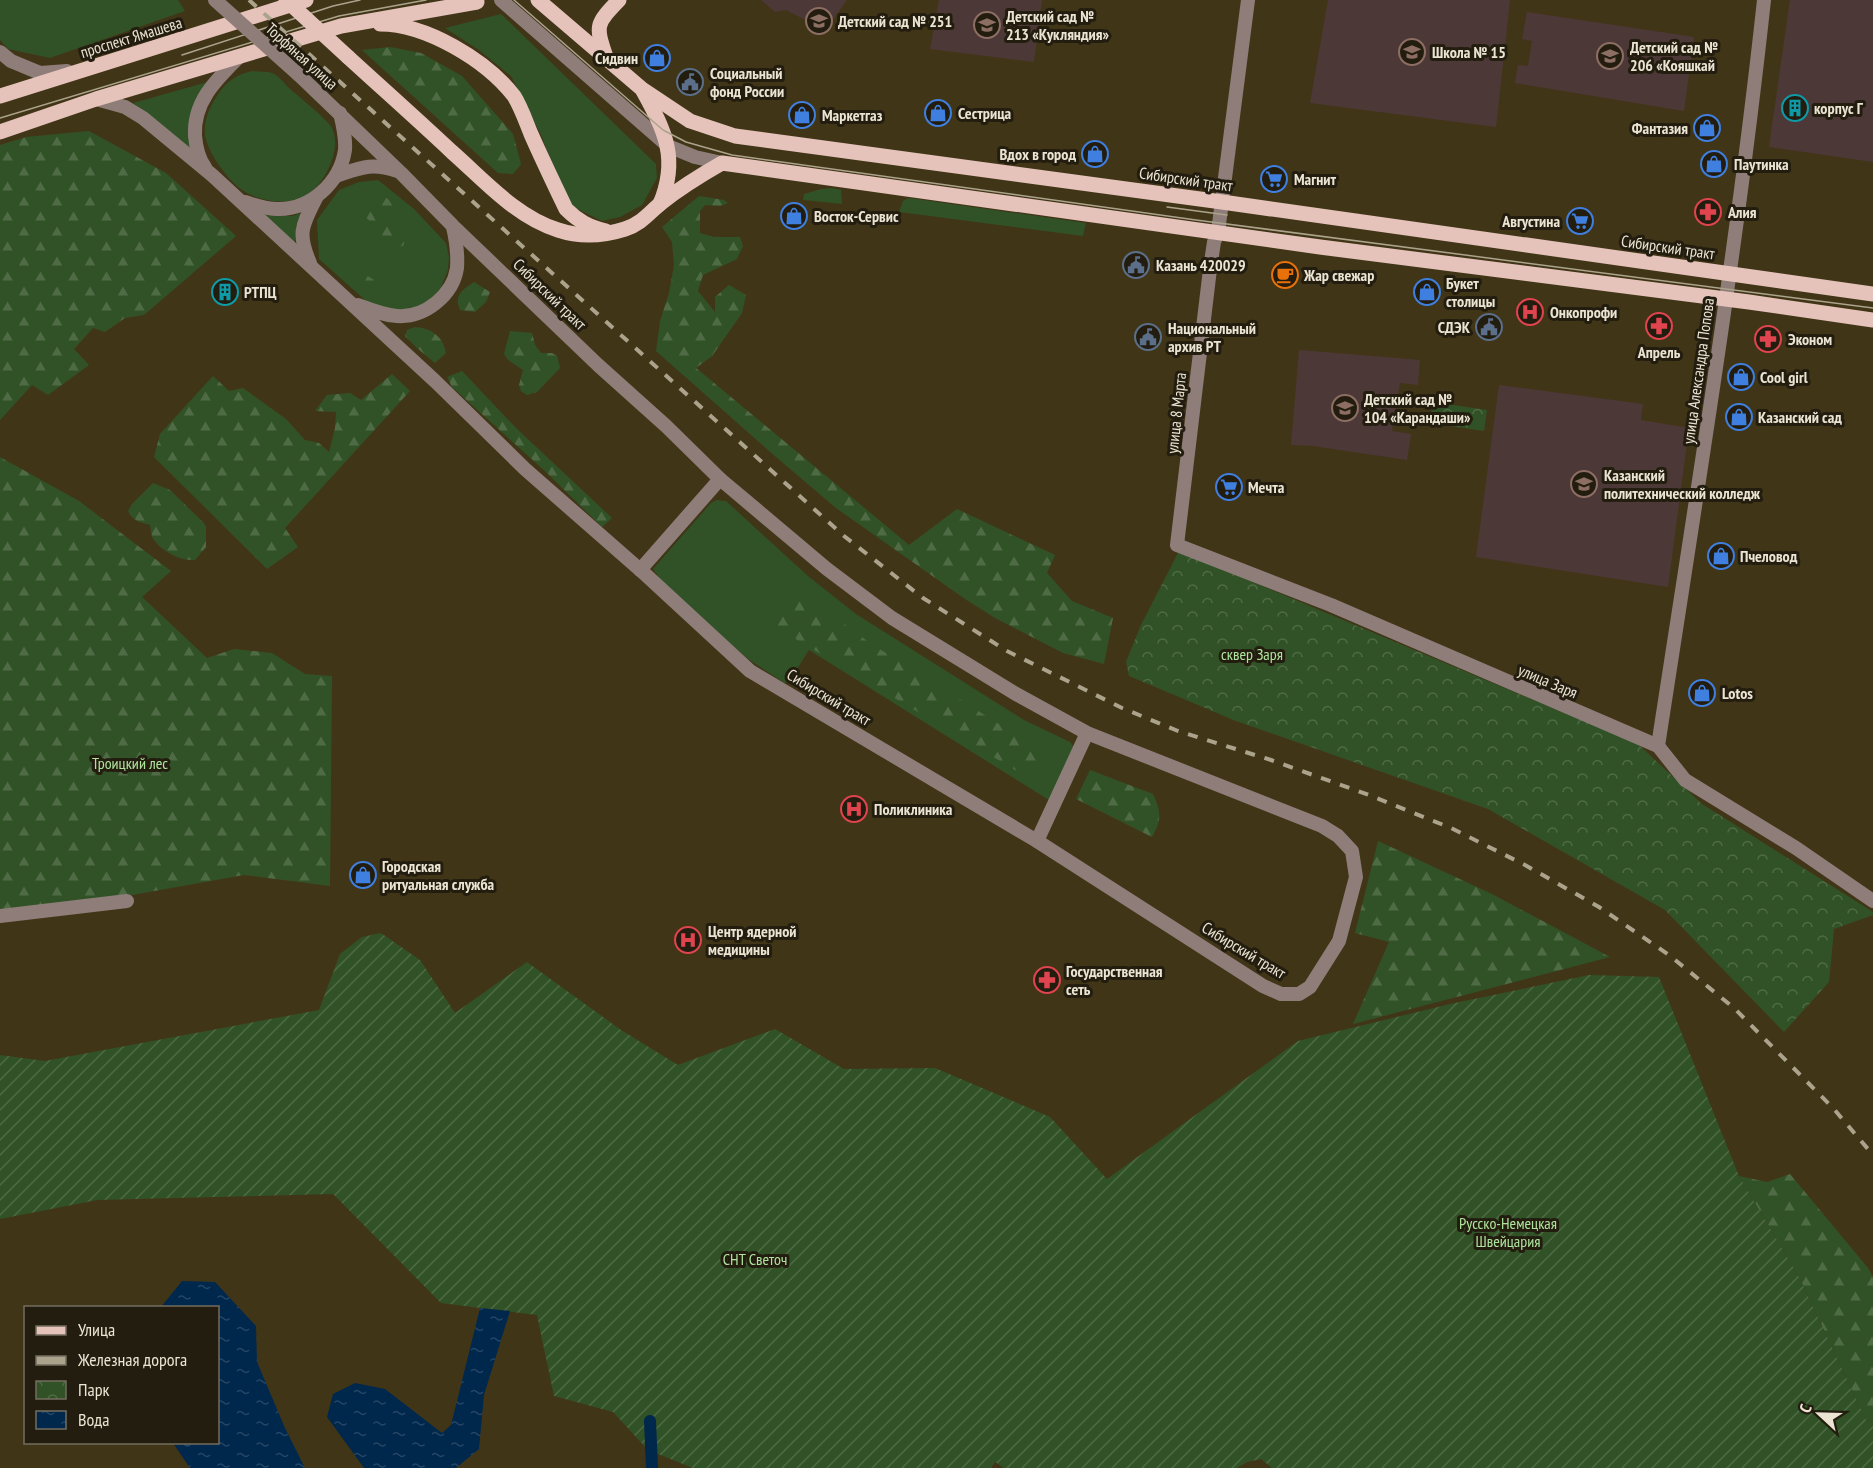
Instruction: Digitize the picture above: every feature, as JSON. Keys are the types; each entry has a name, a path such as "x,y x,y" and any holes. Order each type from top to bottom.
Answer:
{"main road":[{"path":"298,0 348,57 501,196 532,218 556,230 575,235 592,236 637,225 660,204 722,163 1320,248 1360,251 1873,320"},
{"name":"проспект Ямашева","path":"0,96 298,0"},
{"path":"607,60 598,26 619,0"},
{"name":"Сибирский тракт","path":"539,1 642,89 690,121 735,136 1873,294"},
{"path":"0,132 96,99 341,26 477,2"},
{"path":"341,26 384,24 400,26 436,38 472,57 515,98 566,209 577,220 592,228 611,232"},
{"path":"642,89 659,121 668,146 670,172 660,204"}],"street":[{"name":"Торфяная улица","path":"215,0 340,113"},
{"path":"501,0 668,146 694,157 722,163"},
{"name":"улица 8 Марта","path":"1177,546 1210,268 1218,232 1248,0"},
{"name":"улица Александра Попова","path":"1658,746 1725,299 1764,0"},
{"path":"0,52 11,61 40,73 87,69"},
{"path":"212,175 201,162 196,147 195,127 198,109 215,82 240,56"},
{"path":"96,99 125,107 143,118 212,175"},
{"name":"Сибирский тракт","path":"212,175 435,381 504,449 750,671 1037,841 1263,986 1281,994 1299,994 1310,987 1339,941 1356,877 1352,851 1338,836 1322,826 1087,733 1016,694 892,618 827,568 720,479 666,426 598,366 340,113"},
{"name":"Сибирский тракт","path":"312,267 302,242 304,223 316,198 336,176 345,150 340,113"},
{"path":"336,176 360,168 380,165 402,172"},
{"name":"Сибирский тракт","path":"240,201 279,209 298,206 316,198"},
{"path":"350,302 377,313 399,317 420,313 437,304 448,289 456,270 457,254 453,226"},
{"path":"640,570 720,479"},
{"name":"улица Заря","path":"1177,546 1331,605 1658,746 1685,780 1796,848 1873,901"},
{"path":"1037,841 1087,733"},
{"path":"0,916 127,901"}],"shaded area":[{"name":"Детский сад № 251","path":"761,0 847,0 825,30 786,10 775,12"},
{"name":"Детский сад № 213 «Кукляндия»","path":"939,0 1042,0 1034,62 930,49"},
{"name":"Школа № 15","path":"1328,0 1510,0 1496,127 1310,103"},
{"path":"1790,0 1873,0 1873,162 1769,147"},
{"name":"Детский сад № 206 «Кояшкай","path":"1527,12 1694,37 1684,111 1515,83 1518,65 1528,66 1532,41 1522,39"},
{"name":"Детский сад № 104 «Карандаши»","path":"1299,350 1420,360 1418,385 1400,383 1392,431 1411,434 1407,460 1313,446 1291,445"},
{"name":"Казанский политехнический колледж","path":"1499,385 1643,404 1641,420 1689,428 1668,587 1476,557"}],"green space":[{"path":"0,0 178,0 185,11 50,58 8,49 0,40"},
{"path":"501,14 656,164 657,178 642,205 620,217 602,221 573,207 557,176 541,135 511,76 479,50 445,28"},
{"path":"390,47 421,53 462,76 513,134 521,164 513,174 498,173 362,50"},
{"path":"253,71 270,72 276,75 332,128 335,143 333,158 323,179 312,191 295,200 266,200 240,189 227,176 207,143 205,125 214,100 232,79"},
{"path":"211,81 193,154 155,119 133,103"},
{"path":"89,131 166,173 236,236 144,315 125,318 105,332 93,328 74,349 89,365 48,395 32,385 0,420 0,145 26,137"},
{"path":"378,180 414,209 446,243 449,257 448,270 439,292 431,300 406,312 374,308 319,259 317,220 339,190 359,182"},
{"path":"832,188 841,190 842,204 803,200 804,194"},
{"path":"375,195 386,198 392,204 407,236 403,246 389,248 381,241 384,228 377,227 364,216 366,203"},
{"path":"699,196 724,200 728,203 720,206 705,205 700,211 700,233 714,237 740,237 743,246 737,259 703,275 698,291 715,312 715,297 729,285 746,295 742,313 712,356 696,368 909,545 957,509 1055,555 1047,573 1072,601 1113,618 1104,664 1063,653 995,618 965,599 836,508 656,351 660,321 669,293 674,265 672,242 662,227"},
{"path":"909,198 1086,223 1083,236 899,212 903,201"},
{"path":"304,212 297,225 295,244 264,215 292,216"},
{"path":"356,269 374,280 372,291 365,291 347,278 348,271"},
{"path":"474,282 490,292 486,302 475,312 460,310 458,300 460,293"},
{"path":"415,327 436,334 445,347 446,353 435,363 405,336 407,330"},
{"path":"510,331 532,333 535,345 541,353 552,353 557,356 560,368 537,392 527,395 521,391 519,385 523,370 508,360 504,354"},
{"path":"462,371 516,428 612,518 602,527 547,473 452,387 447,377"},
{"path":"392,374 410,391 285,528 298,547 267,569 154,457 160,434 213,376 229,391 243,388 286,419 305,440 319,443 329,452 336,412 315,411 327,395 350,393 361,400"},
{"path":"1433,402 1487,410 1484,431 1430,423"},
{"name":"Троицкий лес","path":"0,457 79,501 171,571 142,597 207,658 234,649 272,653 305,674 332,676 330,886 244,875 132,895 0,912"},
{"path":"153,483 170,490 204,523 206,547 195,560 184,559 167,552 154,540 150,525 137,521 128,511"},
{"path":"717,500 726,501 808,576 856,614 1024,720 1070,742 1073,746 1072,754 1052,802 809,650 790,680 783,682 748,659 665,586 653,569 711,503"},
{"name":"сквер Заря","path":"1179,551 1638,744 1702,804 1873,912 1873,915 1834,929 1829,982 1784,1032 1665,910 1488,809 1236,721 1129,676 1126,662 1141,625"},
{"path":"798,590 870,643 1042,751 1032,780 774,626"},
{"path":"1090,770 1153,794 1159,816 1158,825 1152,837 1076,799"},
{"path":"1378,841 1492,894 1610,957 1353,1024 1389,942 1355,933"},
{"name":"Русско-Немецкая Швейцария","path":"381,933 420,960 455,1013 527,962 621,1030 678,1065 775,1029 844,1069 935,1068 1050,1117 1107,1179 1298,1041 1450,1004 1589,975 1659,977 1739,1176 1799,1277 1866,1420 1873,1422 1873,1468 1272,1468 1261,1459 1247,1462 1237,1468 1004,1468 995,1462 991,1468 693,1468 648,1450 613,1412 554,1396 537,1315 441,1303 333,1194 97,1200 0,1219 0,1055 45,1061 319,1010 340,954 362,937"},
{"path":"1790,1174 1873,1277 1873,1422 1866,1420 1799,1277 1739,1176 1767,1182"}],"water":[{"path":"182,1281 215,1282 256,1326 257,1362 305,1468 190,1468 174,1444 219,1444 219,1306 162,1306"},
{"path":"480,1308 510,1311 484,1395 479,1449 456,1468 364,1468 327,1417 333,1394 355,1383 385,1389 442,1433 451,1425"}],"waterway":[{"path":"650,1421 652,1468"}],"tram line":[{"path":"182,55 333,6 360,0"},
{"path":"0,118 339,16 426,0"},
{"path":"514,0 663,130 686,142 732,155 1196,220 1873,308"},
{"path":"1167,207 1227,215"}],"railway":[{"path":"249,0 844,536 923,598 1007,651 1122,708 1178,731 1271,760 1369,795 1451,828 1525,865 1599,907 1669,955 1734,1008 1833,1108 1873,1155"}],"place":[{"name":"Детский сад № 251","path":"819,21"},
{"name":"Детский сад № 213 «Кукляндия»","path":"987,25"},
{"name":"Школа № 15","path":"1412,52"},
{"name":"Детский сад № 206 «Кояшкай","path":"1610,56"},
{"name":"Сидвин","path":"657,58"},
{"name":"Социальный фонд России","path":"690,82"},
{"name":"корпус Г","path":"1795,108"},
{"name":"Сестрица","path":"938,113"},
{"name":"Маркетгаз","path":"802,115"},
{"name":"Фантазия","path":"1707,128"},
{"name":"Вдох в город","path":"1095,154"},
{"name":"Паутинка","path":"1714,164"},
{"name":"Магнит","path":"1274,179"},
{"name":"Алия","path":"1708,212"},
{"name":"Восток-Сервис","path":"794,216"},
{"name":"Августина","path":"1580,221"},
{"name":"Казань 420029","path":"1136,265"},
{"name":"Жар свежар","path":"1285,275"},
{"name":"РТПЦ","path":"225,292"},
{"name":"Букет столицы","path":"1427,292"},
{"name":"Онкопрофи","path":"1530,312"},
{"name":"Апрель","path":"1659,326"},
{"name":"СДЭК","path":"1489,327"},
{"name":"Национальный архив РТ","path":"1148,337"},
{"name":"Эконом","path":"1768,339"},
{"name":"Cool girl","path":"1741,377"},
{"name":"Детский сад № 104 «Карандаши»","path":"1345,408"},
{"name":"Казанский сад","path":"1739,417"},
{"name":"Казанский политехнический колледж","path":"1584,484"},
{"name":"Мечта","path":"1229,487"},
{"name":"Пчеловод","path":"1721,556"},
{"name":"Lotos","path":"1702,693"},
{"name":"Поликлиника","path":"854,809"},
{"name":"Городская ритуальная служба","path":"363,875"},
{"name":"Центр ядерной медицины","path":"688,940"},
{"name":"Государственная сеть","path":"1047,980"}],"park label":[{"name":"СНТ Светоч","path":"755,1259"}]}
